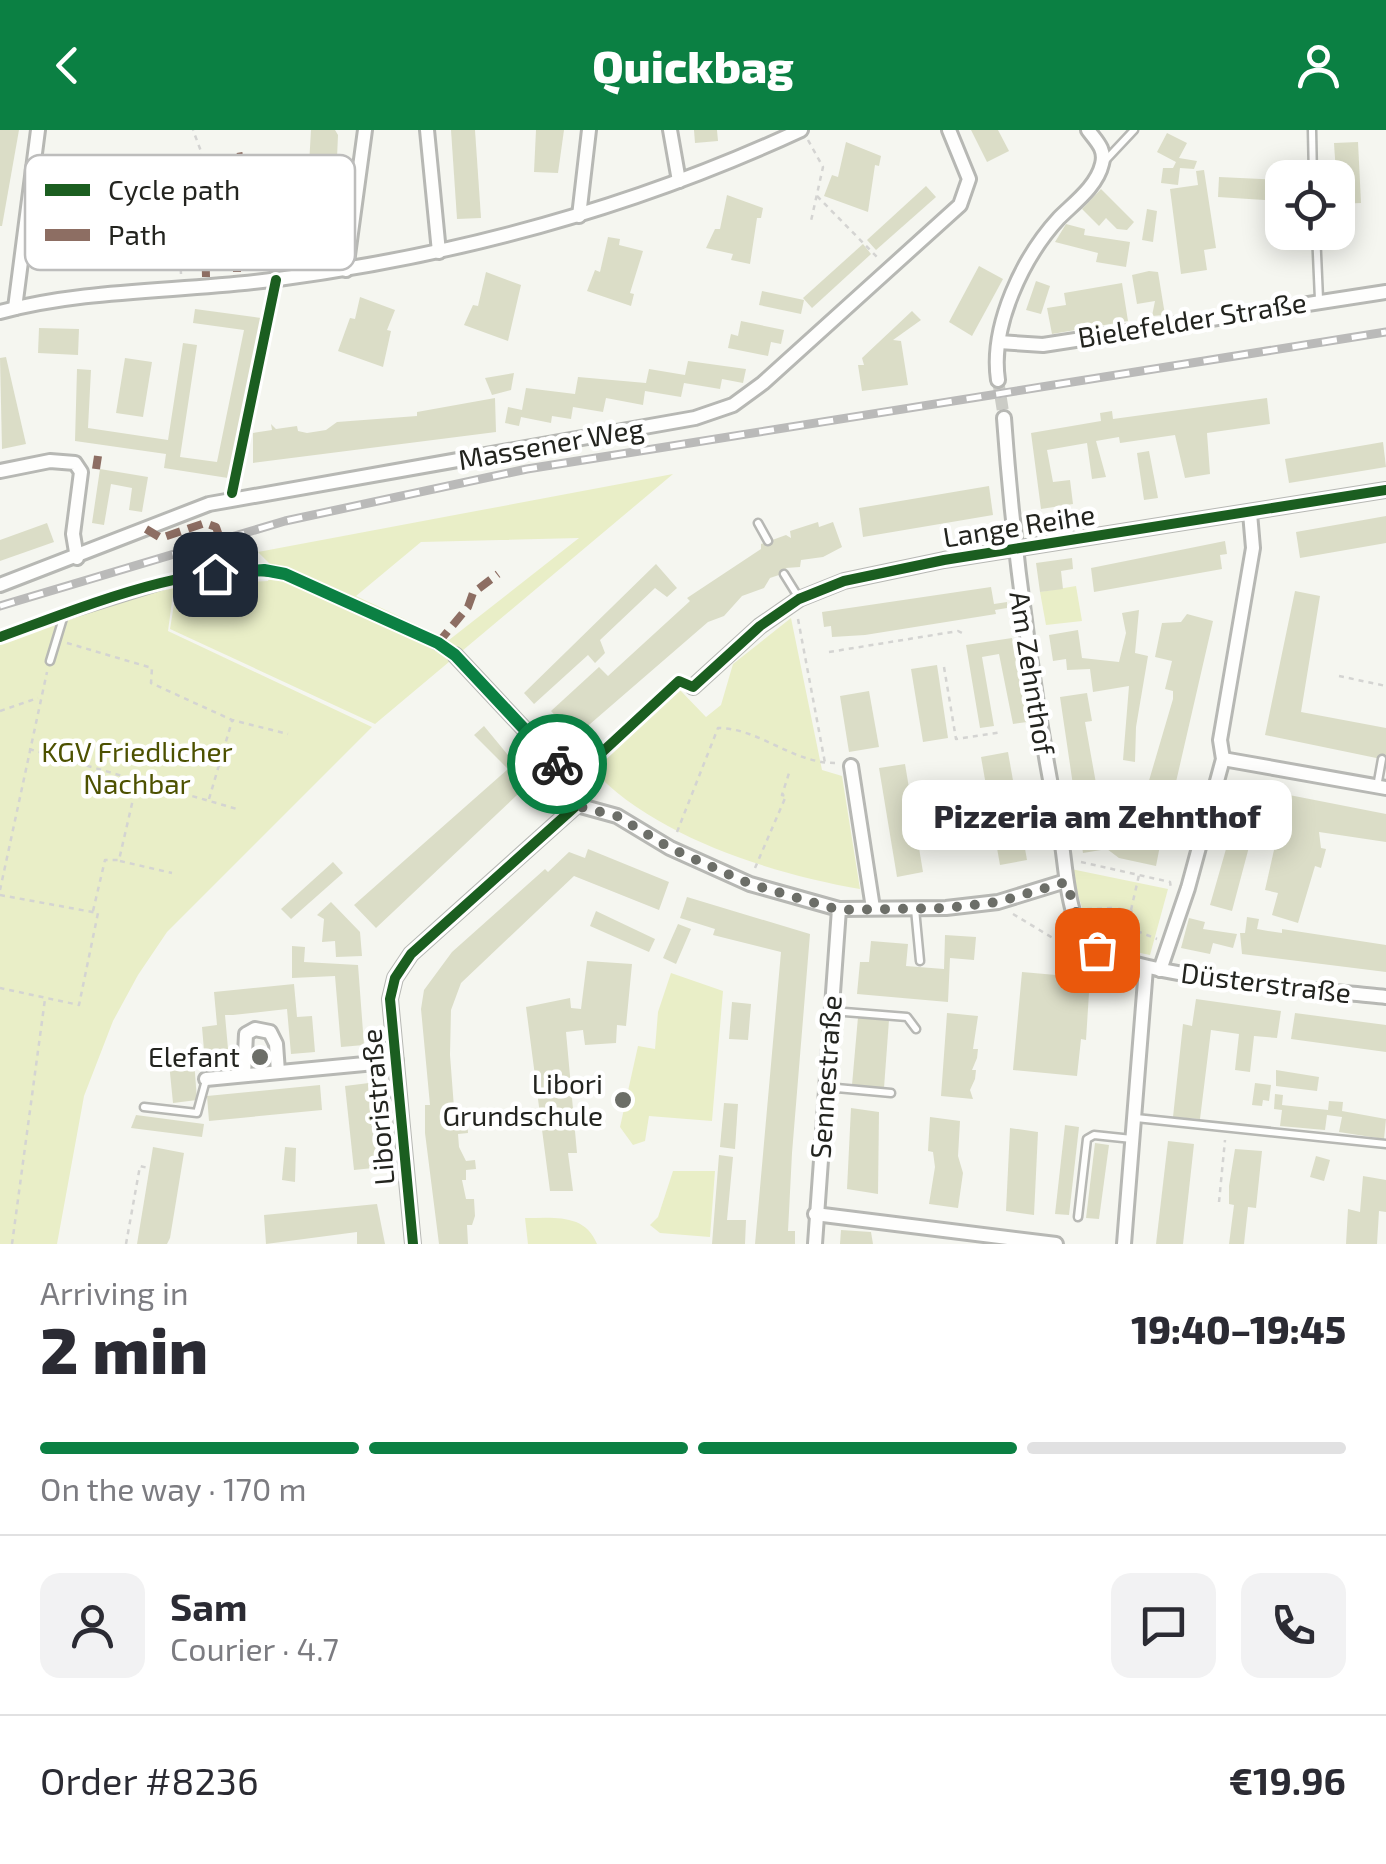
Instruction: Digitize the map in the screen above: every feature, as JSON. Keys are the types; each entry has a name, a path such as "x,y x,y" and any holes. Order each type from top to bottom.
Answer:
{"street":[{"path":"35,155 38,130"},
{"path":"355,200 364,130"},
{"path":"428,130 439,252"},
{"path":"579,216 590,130"},
{"path":"670,130 679,182"},
{"path":"355,268 439,252 579,216 679,182 802,130"},
{"name":"Massener Weg","path":"0,585 220,501 486,457 718,411 763,383 965,198 968,166 949,130"},
{"path":"998,380 999,342 1010,305 1038,245 1094,181 1102,164 1102,149 1088,130"},
{"path":"15,308 25,228"},
{"path":"0,312 346,270"},
{"name":"Bielefelder Straße","path":"999,342 1044,345 1320,299 1386,292"},
{"name":"Am Zehnthof","path":"1004,418 1013,549 1066,882 1085,938 1097,950 1153,969"},
{"path":"0,471 50,461 75,464 80,472 73,534 77,558"},
{"name":"Lange Reihe","path":"693,687 760,626 797,601 864,576 1386,490"},
{"path":"1124,1244 1153,969 1168,944 1188,888 1223,758 1220,740 1253,548 1250,513"},
{"path":"455,655 572,780 577,806 617,816 670,848 750,884 839,910 998,902 1066,882"},
{"path":"1223,758 1381,788"},
{"path":"851,766 873,908"},
{"name":"Liboristraße","path":"413,1244 390,999 395,978 412,954 577,806"},
{"name":"Sennestraße","path":"814,1244 839,910"},
{"name":"Düsterstraße","path":"1153,969 1386,998"},
{"path":"244,1075 242,1044 246,1034 255,1029 270,1032 276,1044 278,1072"},
{"name":"Liboristraße","path":"206,1079 396,1061"},
{"path":"815,1214 1056,1244"}],"lane":[{"path":"1102,164 1134,130"},
{"path":"1312,130 1313,160"},
{"path":"1317,250 1320,299"},
{"path":"758,523 768,542"},
{"path":"21,629 178,580 264,570 285,574 385,618 455,655"},
{"path":"784,574 797,601"},
{"path":"50,661 64,614"},
{"path":"1381,788 1382,760"},
{"path":"914,908 920,961"},
{"path":"831,1011 907,1017 916,1029"},
{"path":"144,1106 197,1113 206,1079"},
{"path":"825,1087 891,1093"},
{"path":"1136,1118 1386,1144"},
{"path":"1078,1217 1087,1139 1094,1135 1133,1139"}],"path":[{"path":"193,130 202,155"},
{"path":"802,130 823,167 812,221"},
{"path":"817,196 890,270"},
{"path":"181,270 182,280"},
{"path":"797,601 825,763"},
{"path":"829,652 958,632 966,635"},
{"path":"56,640 152,668 150,684 232,720 288,734"},
{"path":"0,988 79,1005 98,913 0,892 50,661"},
{"path":"944,668 956,738 1002,732"},
{"path":"1339,676 1386,686"},
{"path":"0,712 39,698"},
{"path":"208,800 232,720"},
{"path":"670,848 718,728 739,728 811,762 851,766"},
{"path":"28,749 237,809"},
{"path":"750,884 786,796 782,795 790,773"},
{"path":"119,860 138,781"},
{"path":"1065,858 1170,882 1172,891 1182,896"},
{"path":"93,912 105,860 172,873"},
{"path":"1131,911 1139,875"},
{"path":"1116,908 1112,925 1168,944"},
{"path":"1084,910 1116,908 1135,912 1132,929"},
{"path":"1010,912 1076,952"},
{"path":"12,1244 46,998"},
{"path":"1219,1202 1225,1140"},
{"path":"126,1244 140,1166 148,1168"}],"green space":[{"path":"673,474 375,724 170,629 177,586 268,581 273,567 258,552","holes":["579,538 449,640 356,596 421,542"]},
{"name":"KGV Friedlicher Nachbar","path":"174,586 168,631 372,727 167,932 113,1021 84,1096 57,1244 0,1244 0,645 84,612"},
{"path":"1076,586 1082,621 1046,625 1040,592"},
{"path":"791,618 822,770 842,776 860,889 789,873 715,848 646,813 591,768 679,689 706,717 721,705 733,664"},
{"path":"1071,869 1168,889 1150,955 1113,944 1093,929"},
{"path":"671,973 723,991 712,1121 649,1116 645,1141 633,1145 620,1127 638,1046 655,1049 658,1012"},
{"path":"673,1171 715,1171 710,1237 660,1233 650,1225 658,1217"},
{"path":"525,1218 576,1222 592,1234 597,1244 528,1244"}],"building":[{"path":"0,130 19,130 2,226 0,226"},
{"path":"311,130 335,130 337,155 310,155"},
{"path":"451,130 475,130 481,218 457,219"},
{"path":"536,130 564,130 558,173 534,172"},
{"path":"694,130 717,130 718,141 695,143"},
{"path":"971,130 998,130 1009,151 987,162"},
{"path":"1167,133 1187,143 1179,158 1197,161 1194,169 1180,168 1178,185 1161,183 1163,168 1173,168 1176,162 1157,152"},
{"path":"846,142 881,156 879,166 875,165 868,212 824,196 832,175 838,177"},
{"path":"1358,142 1361,203 1355,203 1355,160 1335,160 1334,143"},
{"path":"1204,170 1216,248 1204,250 1207,270 1181,274 1170,189 1198,185 1196,171"},
{"path":"1219,177 1265,179 1265,200 1218,197"},
{"path":"926,186 936,197 876,250 867,240"},
{"path":"1101,189 1134,222 1127,230 1117,229 1106,218 1099,226 1082,209"},
{"path":"727,195 763,208 761,218 757,218 750,264 731,260 733,254 706,248 715,229 720,229"},
{"path":"1147,209 1157,211 1153,242 1142,240"},
{"path":"1066,224 1085,229 1084,235 1130,242 1126,267 1096,262 1098,253 1055,242"},
{"path":"608,237 620,239 619,245 643,251 630,293 634,294 631,306 587,291 595,270 600,272"},
{"path":"863,244 871,254 812,308 803,298"},
{"path":"979,266 1003,279 972,336 949,322"},
{"path":"486,272 521,285 508,341 464,325 473,305 478,306"},
{"path":"1158,272 1165,315 1152,316 1155,301 1137,304 1132,275"},
{"path":"1036,281 1050,286 1041,314 1026,310"},
{"path":"1122,283 1128,321 1052,334 1047,308 1066,305 1064,293"},
{"path":"762,291 804,300 801,314 759,305"},
{"path":"360,297 395,310 387,330 391,331 383,367 338,351 350,318 355,319"},
{"path":"195,309 261,318 228,478 164,468 166,454 75,441 77,369 91,370 88,428 168,440 183,343 197,345 180,457 217,462 244,330 193,323"},
{"path":"912,311 921,320 893,340 901,341 908,385 862,391 858,365 864,365 862,358"},
{"path":"741,321 784,330 781,344 771,342 768,356 728,348 731,334 738,336"},
{"path":"39,328 79,329 78,355 38,353"},
{"path":"6,357 26,444 2,449 0,358"},
{"path":"125,358 152,362 143,417 116,413"},
{"path":"688,361 746,369 743,383 722,379 720,389 684,383 681,397 645,391 643,405 606,398 603,412 573,407 571,419 552,416 551,423 521,417 519,426 505,423 508,407 522,410 526,388 575,394 578,377 646,383 649,369 685,375"},
{"path":"514,373 511,390 492,395 485,378"},
{"path":"495,398 496,432 253,463 253,433 272,430 271,424 276,429 297,426 298,431 307,433 326,430 337,422 417,416 417,412"},
{"path":"1267,398 1270,424 1207,433 1210,474 1185,478 1175,435 1120,443 1119,437 1096,441 1106,477 1092,479 1087,443 1047,450 1053,482 1070,480 1073,504 1041,509 1031,433 1101,421 1100,413 1112,411 1113,419"},
{"path":"1383,442 1386,467 1289,483 1285,459"},
{"path":"1149,451 1158,498 1144,500 1137,453"},
{"path":"100,469 148,477 142,512 129,510 132,488 111,484 104,525 92,523"},
{"path":"989,486 993,515 863,537 859,508"},
{"path":"1386,516 1386,543 1300,558 1296,532"},
{"path":"818,522 819,527 833,522 842,547 823,557 801,560 800,567 786,568 788,572 770,578 764,588 742,596 724,616 708,622 575,737 551,711 599,667 608,676 690,601 687,598 761,549 761,544 786,535 791,538 790,531"},
{"path":"47,523 54,542 0,561 0,540"},
{"path":"1225,541 1227,554 1220,555 1222,569 1094,592 1091,568"},
{"path":"1072,558 1073,569 1061,571 1063,589 1040,592 1036,563"},
{"path":"656,564 677,588 667,597 655,588 600,640 605,653 595,663 588,655 534,704 524,693"},
{"path":"991,587 994,604 1007,602 1007,608 995,610 996,614 865,635 832,637 831,626 824,627 822,612"},
{"path":"1295,591 1320,596 1301,712 1386,728 1386,760 1265,735"},
{"path":"1139,610 1135,653 1148,656 1136,727 1135,762 1123,760 1129,686 1093,692 1090,669 1067,670 1066,659 1053,661 1049,635 1078,630 1082,658 1119,662 1126,633 1122,613"},
{"path":"1187,614 1213,621 1170,808 1143,801 1173,699 1173,691 1165,689 1172,661 1155,657 1162,623 1181,622"},
{"path":"1012,638 1027,722 1013,724 999,654 982,657 994,726 980,728 966,645"},
{"path":"937,665 948,738 923,742 911,669"},
{"path":"869,691 879,747 849,752 840,696"},
{"path":"1087,693 1092,721 1085,722 1106,839 1122,845 1125,830 1147,835 1151,817 1165,820 1156,866 1119,858 1107,849 1083,853 1060,697"},
{"path":"484,726 533,780 376,928 354,905 508,769 474,735"},
{"path":"179,746 203,752 199,765 187,762 188,755 177,752"},
{"path":"1008,752 1027,860 1000,865 981,757"},
{"path":"905,764 923,872 897,877 879,768"},
{"path":"1244,786 1386,814 1386,842 1319,832 1321,848 1326,849 1321,868 1315,866 1298,923 1272,915 1278,893 1265,890 1278,832 1284,834 1287,821 1258,813 1232,911 1210,905"},
{"path":"588,849 669,882 659,910 574,876 461,983 451,1010 450,1055 455,1121 467,1120 468,1133 458,1134 459,1147 466,1161 475,1160 476,1169 466,1170 466,1180 462,1180 466,1199 474,1199 475,1216 472,1225 467,1225 468,1244 439,1244 425,1133 425,1105 430,1105 421,1009 424,990 452,952 545,869 548,872 569,852 585,858"},
{"path":"333,862 343,873 291,919 281,909"},
{"path":"687,897 810,934 788,1231 795,1231 795,1244 755,1244 781,952 713,935 715,929 680,918"},
{"path":"331,902 360,932 362,956 336,957 335,941 322,942 324,919 317,915"},
{"path":"596,911 655,939 649,952 590,926"},
{"path":"1247,917 1259,919 1257,929 1282,933 1282,929 1386,945 1386,972 1242,954 1240,933 1245,933"},
{"path":"1189,918 1205,922 1203,929 1237,934 1233,948 1213,943 1210,954 1181,948"},
{"path":"678,924 691,929 676,964 663,958"},
{"path":"945,935 976,937 974,960 950,958 948,1002 857,994 860,962 869,962 871,941 908,944 906,966 944,969"},
{"path":"292,946 305,947 304,962 358,965 364,1045 341,1047 335,976 292,978"},
{"path":"587,961 632,964 626,1026 617,1025 616,1043 585,1045 583,1030 566,1032 577,1153 568,1153 573,1191 550,1191 526,1007 570,998 571,1008 581,1009"},
{"path":"1022,972 1079,977 1078,986 1089,993 1086,1040 1081,1039 1077,1076 1013,1070"},
{"path":"294,984 297,1017 312,1016 315,1052 291,1054 287,1009 225,1015 229,1060 205,1062 202,1027 217,1025 214,992"},
{"path":"1196,999 1281,1011 1277,1038 1254,1036 1250,1072 1235,1070 1239,1034 1211,1030 1200,1119 1173,1117 1183,1024 1192,1026"},
{"path":"732,1002 751,1004 748,1040 729,1039"},
{"path":"947,1013 978,1016 973,1049 978,1049 977,1058 972,1070 976,1070 970,1090 973,1099 941,1096"},
{"path":"1295,1013 1386,1025 1386,1052 1291,1039"},
{"path":"858,1017 889,1020 884,1088 852,1085"},
{"path":"194,1060 197,1100 173,1103 169,1063"},
{"path":"1276,1070 1319,1077 1317,1091 1276,1086"},
{"path":"369,1083 383,1167 354,1170 345,1086"},
{"path":"1255,1083 1271,1085 1269,1101 1263,1100 1262,1106 1252,1105"},
{"path":"320,1085 322,1110 209,1121 207,1096"},
{"path":"1275,1094 1283,1095 1282,1105 1328,1110 1329,1101 1343,1102 1342,1111 1386,1119 1384,1139 1339,1132 1342,1117 1327,1115 1325,1130 1280,1126 1282,1110 1274,1109"},
{"path":"724,1103 738,1104 735,1149 720,1147"},
{"path":"851,1108 879,1112 878,1194 847,1189"},
{"path":"136,1115 204,1124 202,1137 131,1128"},
{"path":"930,1117 960,1121 958,1156 963,1173 958,1208 929,1204 935,1167 933,1152 928,1151"},
{"path":"1065,1125 1079,1127 1069,1215 1055,1214"},
{"path":"1010,1128 1038,1132 1034,1215 1006,1211"},
{"path":"1168,1141 1194,1144 1183,1244 1156,1244"},
{"path":"1095,1143 1109,1145 1099,1219 1086,1218"},
{"path":"153,1147 184,1153 170,1238 167,1244 137,1244"},
{"path":"285,1147 296,1148 295,1182 282,1180"},
{"path":"1235,1149 1262,1151 1256,1208 1248,1207 1244,1244 1229,1244 1234,1205 1229,1204 1229,1186"},
{"path":"719,1155 733,1157 727,1220 746,1220 745,1244 712,1244"},
{"path":"1316,1156 1330,1160 1324,1181 1310,1177"},
{"path":"1363,1176 1386,1180 1386,1212 1379,1211 1377,1244 1346,1244 1348,1209 1360,1212"},
{"path":"377,1204 385,1244 357,1244 357,1232 266,1244 264,1215"},
{"path":"841,1230 871,1232 873,1244 840,1244"}],"tunnel":[{"path":"998,380 1004,418"}],"railway":[{"path":"0,606 285,521 527,469 1386,332"}],"marked path":[{"path":"206,270 206,277"},
{"path":"96,469 98,456"},
{"path":"146,529 161,538 205,523 216,527 227,559 246,561"},
{"path":"438,643 468,607 473,593 498,574"}],"cycle path":[{"path":"232,493 276,280"},
{"path":"572,780 679,681 693,687 760,626 799,599 844,581 944,560 1386,490"},
{"path":"0,637 103,600 178,579 251,571 285,574 438,643 455,655 572,780 577,805 411,954 395,978 390,999 413,1244"}],"way so far":[{"path":"557,764 572,780 577,806 617,816 670,848 750,884 839,910 946,908 998,902 1066,882 1085,938 1097,950"}],"place":[{"name":"Pizzeria am Zehnthof","path":"1097,950"},
{"name":"Elefant","path":"260,1057"},
{"name":"Libori Grundschule","path":"623,1100"}],"route":[{"path":"215,574 264,570 285,574 438,643 455,655 557,764"}]}
